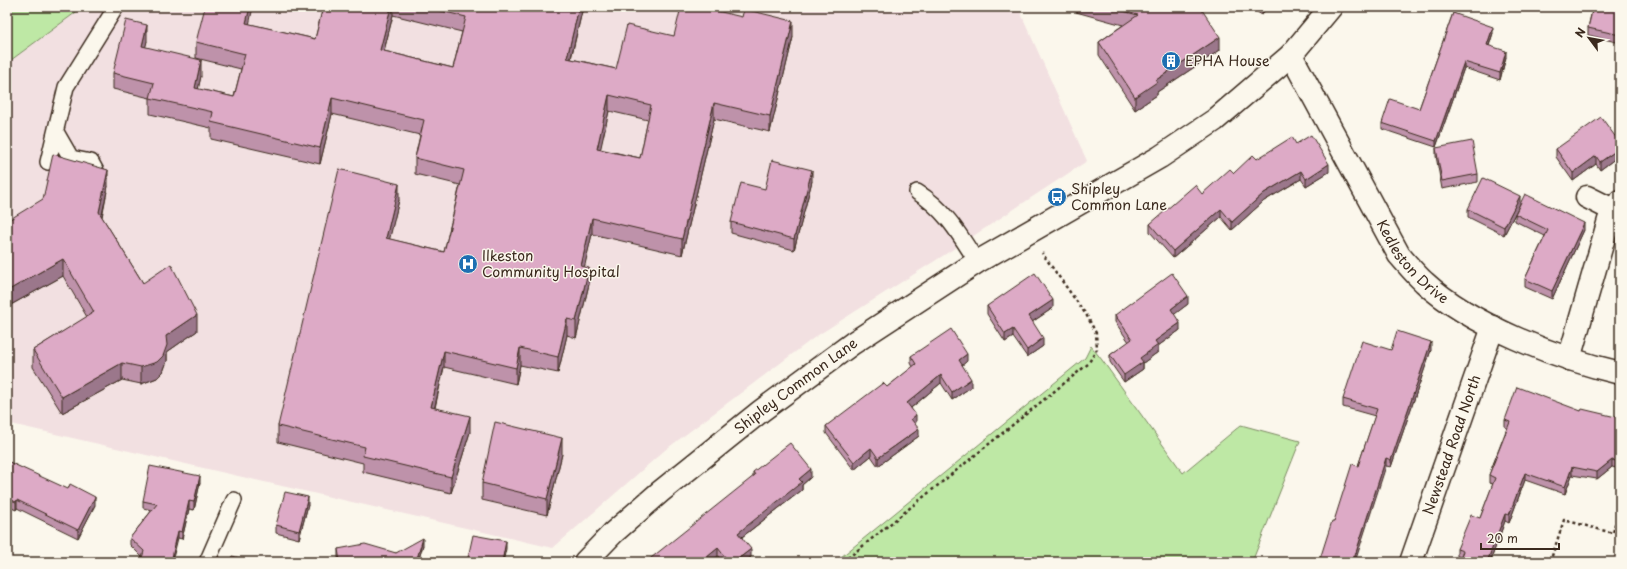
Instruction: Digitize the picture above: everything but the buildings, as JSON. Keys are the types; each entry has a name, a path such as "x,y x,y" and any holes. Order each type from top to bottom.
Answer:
{"street":[{"name":"Shipley Common Lane","path":"585,562 613,533 660,492 761,411 854,343 977,262 1160,157 1215,120 1291,55 1331,7"},
{"name":"Kedleston Drive","path":"1291,55 1399,255 1424,282 1448,301 1493,327 1568,359 1620,373"},
{"path":"1568,359 1604,235 1617,205 1587,197"},
{"name":"Newstead Road North","path":"1411,562 1493,327"}],"lane":[{"path":"48,162 66,87 116,7"},
{"path":"56,132 71,158 91,162 98,175"},
{"path":"916,192 931,200 947,216 977,262"},
{"path":"207,562 234,500"}],"path":[{"path":"843,562 1088,364 1097,349 1096,333 1087,316 1028,234"},
{"path":"1550,562 1564,520 1613,533 1620,503"}],"shaded area":[{"name":"Ilkeston Community Hospital","path":"83,7 1018,7 1087,161 952,250 815,337 665,450 553,548 7,423 7,63"}],"green space":[{"path":"7,7 83,7 7,63"},
{"path":"1091,346 1183,473 1241,425 1300,441 1252,562 835,562 1085,358"}],"place":[{"name":"EPHA House","path":"1171,61"},
{"name":"Shipley Common Lane","path":"1057,197"},
{"name":"Ilkeston Community Hospital","path":"468,264"}]}
